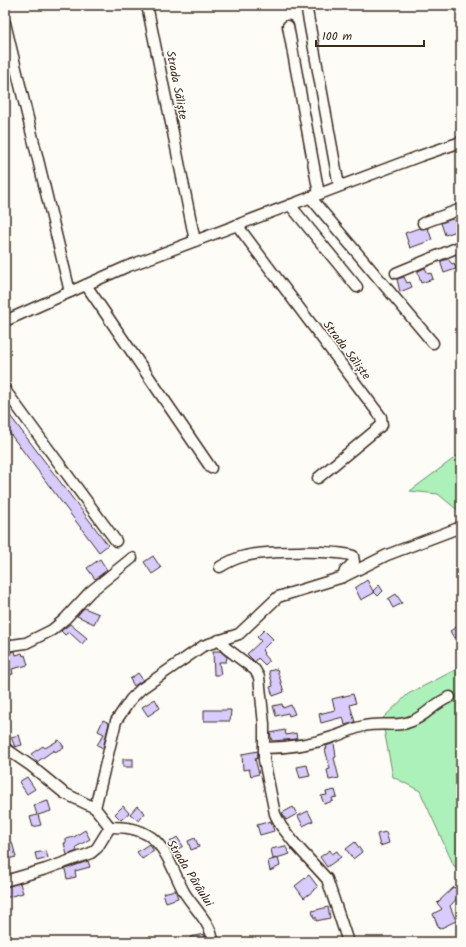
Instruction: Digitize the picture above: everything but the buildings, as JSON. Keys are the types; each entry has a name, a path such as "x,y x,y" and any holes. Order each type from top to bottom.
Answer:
{"street":[{"name":"Strada Săliște","path":"147,5 195,241"},
{"path":"306,5 339,186"},
{"path":"5,23 70,292"},
{"path":"288,26 314,196 433,343"},
{"path":"6,318 195,241 339,186 461,142"},
{"path":"290,205 357,287"},
{"path":"423,223 461,209"},
{"name":"Strada Săliște","path":"237,225 381,417 382,425 318,478"},
{"path":"396,273 461,246"},
{"path":"86,285 211,468"},
{"path":"5,390 116,541"},
{"path":"95,808 116,721 123,710 141,689 203,646 239,634 278,597 343,577 387,555 461,527"},
{"path":"220,567 235,559 257,554 337,553 353,556 354,558 354,562 345,571 343,577"},
{"path":"5,646 26,643 52,630 65,619 90,592 132,558"},
{"path":"219,640 226,648 255,670 259,677 268,785 275,814 281,826 296,845 327,879 348,942"},
{"path":"264,748 289,747 322,740 364,726 380,724 402,725 413,721 439,701 450,697"},
{"path":"5,748 31,766 64,793 95,808 110,827 97,848 82,857 5,880"},
{"name":"Strada Pârâului","path":"110,827 134,829 152,838 170,862 184,891 206,923 213,942"}],"green space":[{"path":"461,453 461,513 438,494 410,491"},
{"path":"461,667 461,870 454,866 420,791 393,777 382,719 408,694"}]}
